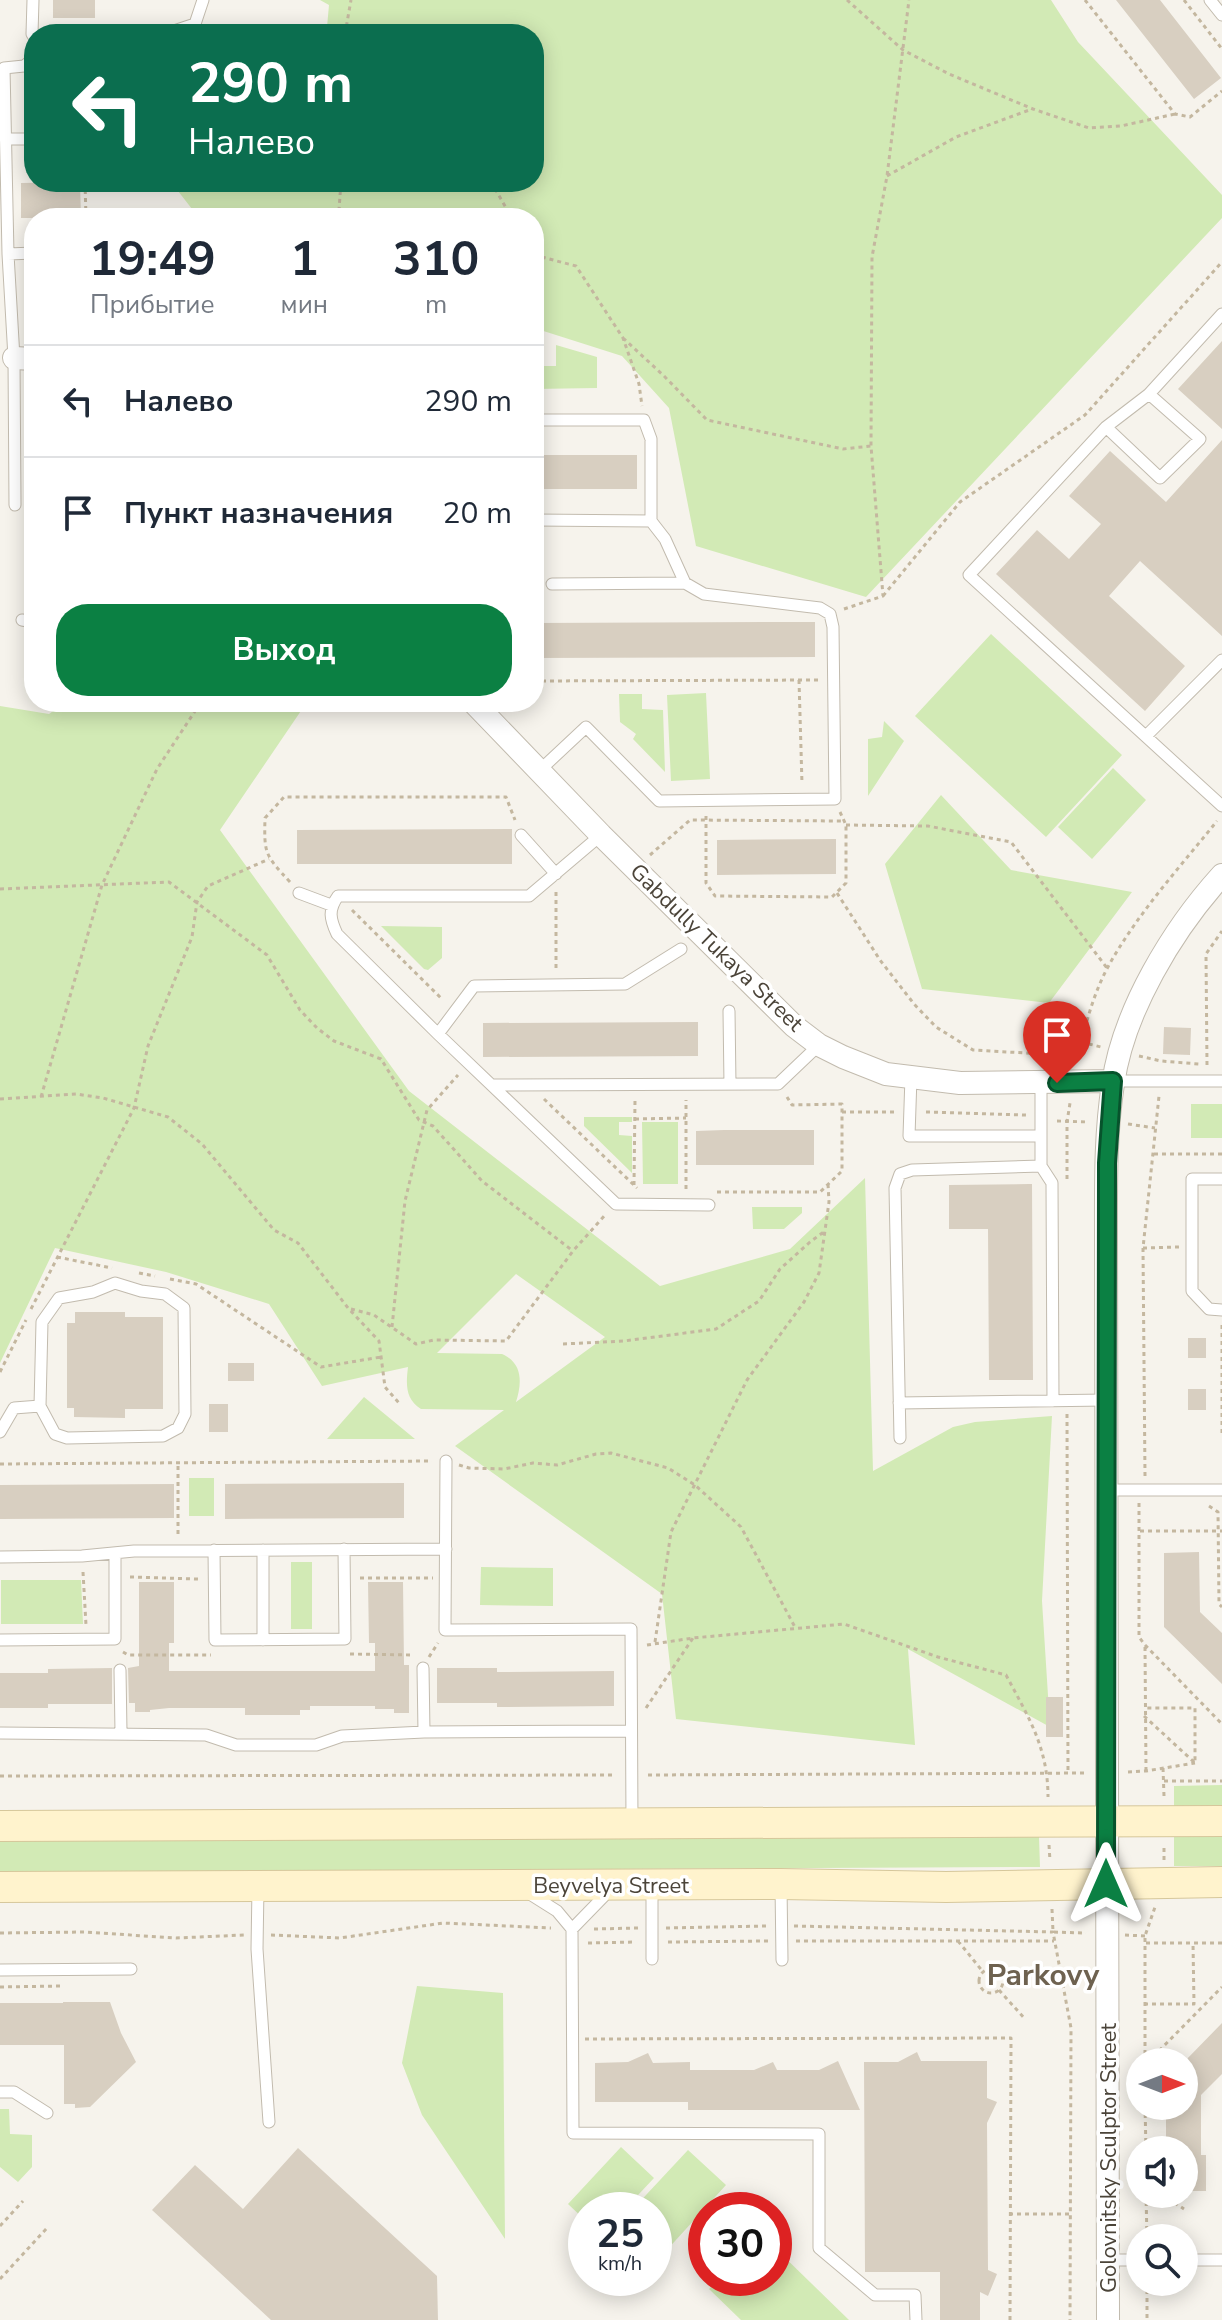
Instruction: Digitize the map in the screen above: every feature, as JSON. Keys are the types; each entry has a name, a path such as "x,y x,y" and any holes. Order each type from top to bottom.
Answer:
{"main road":[{"path":"0,1826 1222,1821"},
{"name":"Beyvelya Street","path":"0,1887 781,1884 946,1887 1222,1882"}],"street":[{"name":"Gabdully Tukaya Street","path":"483,712 601,835 794,1026 819,1045 886,1074 960,1083 1113,1081"},
{"name":"Golovnitsky Sculptor Street","path":"1108,2320 1106,1178 1109,1122 1113,1081 1141,993 1186,920 1222,875"}],"lane":[{"path":"32,24 33,0"},
{"path":"195,24 203,0"},
{"path":"1210,0 1222,15"},
{"path":"15,505 16,360 8,254 4,68 24,66"},
{"path":"5,139 24,139"},
{"path":"8,254 24,253"},
{"path":"1222,314 1149,394 1106,427 969,575 1222,806"},
{"path":"1106,427 1160,478 1200,439 1149,394"},
{"path":"544,420 644,420 651,439 651,521 665,539 685,583"},
{"path":"544,520 651,521"},
{"path":"539,771 586,727 659,801 835,799 833,627 830,614 820,608 704,594 685,583 552,584"},
{"path":"1147,735 1222,660"},
{"path":"521,835 556,874"},
{"path":"299,893 335,901 529,896 601,835"},
{"path":"335,901 330,917 337,934 616,1204 709,1205"},
{"path":"438,1034 474,986 625,984 681,949"},
{"path":"729,1011 730,1084"},
{"path":"493,1085 778,1084 819,1045"},
{"path":"911,1077 909,1136 1040,1136"},
{"path":"1113,1081 1222,1081"},
{"path":"1041,1083 1041,1166 1052,1183 1053,1401"},
{"path":"900,1438 895,1188 900,1174 912,1170 1041,1166"},
{"path":"1222,1179 1192,1179 1192,1291 1209,1309 1222,1310"},
{"path":"115,1283 165,1294 184,1308 185,1414 178,1428 163,1436 67,1438 55,1434 40,1406 42,1322 59,1298 93,1292 115,1283"},
{"path":"899,1403 1106,1400"},
{"path":"0,1432 14,1408 40,1406"},
{"path":"446,1461 445,1630 631,1629 632,1824"},
{"path":"1106,1490 1222,1490"},
{"path":"214,1550 215,1640 263,1640 345,1639 344,1549"},
{"path":"0,1557 177,1550 446,1549"},
{"path":"263,1550 263,1640"},
{"path":"0,1640 115,1639 115,1554"},
{"path":"423,1668 424,1732"},
{"path":"120,1670 121,1732"},
{"path":"0,1733 206,1735 236,1745 316,1745 342,1736 424,1732 631,1731"},
{"path":"652,1884 652,1959"},
{"path":"781,1884 782,1960"},
{"path":"513,1885 557,1911 572,1929 573,2133 819,2134 819,2248 875,2295 915,2295 916,2320"},
{"path":"572,1929 617,1885"},
{"path":"258,1886 269,2122"},
{"path":"0,1970 131,1969"},
{"path":"0,2092 14,2092 47,2113"},
{"path":"1108,2260 1126,2260"},
{"path":"1198,2260 1222,2260"}],"path":[{"path":"347,24 351,0"},
{"path":"847,0 903,50 949,74 1033,109 1089,128 1121,126 1175,114 1190,117 1222,91"},
{"path":"883,596 871,446 872,257 887,176 909,0"},
{"path":"1085,0 1175,114"},
{"path":"1184,0 1222,49"},
{"path":"887,176 956,137 1033,109"},
{"path":"544,258 576,266 623,338 639,384 644,420"},
{"path":"830,614 883,596 960,502 1085,415 1222,262"},
{"path":"623,338 707,420 843,449 871,446"},
{"path":"799,680 802,799"},
{"path":"544,681 834,680"},
{"path":"41,1097 102,885 157,769 194,712"},
{"path":"299,893 269,859 264,847 265,818 284,797 506,797 521,835"},
{"path":"706,800 706,883 715,896 832,897 846,883 845,823 835,799"},
{"path":"635,867 690,820 928,826 1011,842 1107,969"},
{"path":"0,1372 134,1108 148,1046 192,937 197,902 208,886 269,859"},
{"path":"556,874 556,985"},
{"path":"0,889 169,882 267,955 300,1010 317,1028 334,1041 381,1059 419,1120 433,1126 482,1181 573,1251"},
{"path":"837,893 880,960 936,1027 973,1050 1079,1056"},
{"path":"335,901 455,1012"},
{"path":"1207,1081 1206,954 1222,931"},
{"path":"1081,1042 1161,1061 1207,1065"},
{"path":"1161,1061 1143,1248 1139,1637 1222,1724"},
{"path":"392,1327 405,1201 427,1110 468,1063"},
{"path":"686,1084 686,1204"},
{"path":"709,1205 716,1192 820,1192 842,1171 842,1104 792,1105 778,1084"},
{"path":"530,1085 653,1204"},
{"path":"634,1186 635,1085"},
{"path":"0,1099 76,1094 103,1098 168,1117 202,1144 274,1230 298,1243 348,1308 379,1341 385,1387 399,1403"},
{"path":"842,1112 1040,1115 1052,1121 1109,1122 1155,1128"},
{"path":"635,1119 686,1118"},
{"path":"1153,1154 1222,1154"},
{"path":"654,1644 671,1532 747,1380 804,1302 819,1273 829,1202 828,1184"},
{"path":"348,1308 374,1315 416,1344 434,1340 506,1341 573,1251 616,1204"},
{"path":"563,1344 624,1341 716,1329 759,1301 780,1269 825,1231"},
{"path":"1143,1248 1192,1246"},
{"path":"57,1257 118,1269"},
{"path":"134,1272 196,1284 321,1367 381,1357"},
{"path":"1222,1310 1222,1435"},
{"path":"0,1464 446,1461 469,1468 504,1469 533,1463 557,1465 611,1453 668,1468 695,1485 741,1527 796,1629"},
{"path":"177,1550 178,1462"},
{"path":"1204,1502 1218,1512 1219,1604 1222,1607"},
{"path":"1140,1531 1220,1531"},
{"path":"82,1556 86,1639"},
{"path":"114,1577 214,1579"},
{"path":"344,1578 445,1578"},
{"path":"631,1646 844,1624 938,1657 1006,1675 1037,1731 1048,1781"},
{"path":"423,1668 445,1630"},
{"path":"631,1731 693,1638"},
{"path":"1145,1645 1146,1771"},
{"path":"1145,1708 1195,1708 1195,1763"},
{"path":"1144,1716 1195,1763"},
{"path":"0,1776 1106,1773 1146,1771 1195,1763"},
{"path":"1146,2048 1145,1936 1164,1882 1163,1768"},
{"path":"1164,1781 1222,1781"},
{"path":"0,1933 84,1932 176,1938 258,1935 340,1938 443,1923 572,1929 782,1926 1053,1932 1071,2028 1070,2320"},
{"path":"958,1941 984,1973"},
{"path":"572,1943 1054,1941"},
{"path":"1145,1943 1222,1943"},
{"path":"1193,1943 1196,2013"},
{"path":"991,1969 1001,1973 1003,1983 999,1990 992,1993 982,1989 980,1979 984,1973 991,1969"},
{"path":"0,1987 60,1986"},
{"path":"1160,2048 1222,1987"},
{"path":"999,1990 1025,2019"},
{"path":"1144,2004 1194,2004"},
{"path":"572,2039 1011,2038 1010,2320"},
{"path":"0,2226 23,2201"},
{"path":"1009,2214 1070,2214"},
{"path":"0,2279 47,2228"},
{"path":"1147,2296 1147,2320"}],"green space":[{"path":"320,0 1051,0 1078,42 1222,195 1222,218 866,597 696,546 669,408 622,356 544,331 544,208 191,208 179,192 544,192 544,24 327,24 329,5"},
{"path":"556,345 597,357 597,388 544,389 544,366 556,366"},
{"path":"991,634 1122,755 1046,837 915,716"},
{"path":"706,693 710,779 671,781 667,695"},
{"path":"619,694 642,694 642,709 663,710 665,772 633,739 636,734 620,722"},
{"path":"0,706 37,712 300,712 220,830 409,1091 660,1286 790,1249 865,1178 873,1471 953,1427 975,1422 1052,1416 1042,1601 1050,1727 908,1649 915,1745 676,1719 662,1594 455,1446 504,1410 421,1409 409,1396 408,1367 322,1386 269,1304 166,1272 55,1248 0,1363","holes":["516,1274 605,1337 516,1402 519,1374 509,1358 502,1354 437,1353"]},
{"path":"884,721 904,741 868,796 868,739 882,737"},
{"path":"1113,768 1146,800 1092,859 1058,827"},
{"path":"941,795 1011,870 1132,892 1049,1003 922,989 885,864"},
{"path":"381,926 442,927 442,958 428,970 424,969"},
{"path":"1191,1104 1222,1104 1222,1138 1191,1138"},
{"path":"584,1117 632,1117 632,1122 619,1122 619,1135 632,1136 632,1173 584,1126"},
{"path":"642,1122 678,1122 678,1184 643,1184"},
{"path":"752,1207 802,1207 802,1213 784,1229 753,1229"},
{"path":"364,1397 415,1439 327,1439"},
{"path":"189,1478 214,1478 214,1516 189,1516"},
{"path":"291,1562 312,1562 312,1629 291,1629"},
{"path":"481,1567 553,1568 553,1606 480,1605"},
{"path":"1,1580 81,1580 83,1624 1,1624"},
{"path":"1222,1785 1222,1807 1174,1807 1174,1786"},
{"path":"1222,1836 1222,1866 1174,1866 1174,1837"},
{"path":"1039,1837 1040,1867 0,1872 0,1841"},
{"path":"417,1986 503,1993 505,2239 422,2115 402,2063"},
{"path":"0,2109 9,2109 10,2134 32,2135 32,2167 18,2182 0,2167"},
{"path":"621,2147 654,2178 641,2192 579,2192"},
{"path":"688,2150 726,2185 720,2192 688,2192 688,2227 672,2244 672,2192 649,2192"},
{"path":"792,2265 849,2320 741,2320 716,2296 792,2296"}],"building":[{"path":"53,0 95,0 95,18 53,18"},
{"path":"1116,0 1160,0 1221,78 1194,99"},
{"path":"21,183 24,183 24,192 80,192 81,208 24,208 24,218 21,218"},
{"path":"1222,341 1222,429 1178,389"},
{"path":"1222,440 1222,636 1140,561 1109,596 1185,666 1145,711 996,574 1037,530 1069,559 1101,524 1069,496 1110,451 1166,502"},
{"path":"544,455 637,455 637,489 544,489"},
{"path":"815,622 815,657 544,658 544,623"},
{"path":"512,829 512,864 297,864 297,830"},
{"path":"836,839 836,874 717,875 717,840"},
{"path":"698,1022 698,1056 483,1057 483,1023"},
{"path":"1164,1027 1191,1028 1190,1055 1163,1054"},
{"path":"814,1130 814,1165 696,1165 696,1131"},
{"path":"1032,1184 1033,1380 989,1380 988,1229 949,1229 949,1185"},
{"path":"75,1312 125,1312 125,1317 163,1317 163,1409 125,1409 125,1418 74,1417 74,1408 67,1408 67,1323 75,1323"},
{"path":"1188,1338 1206,1338 1206,1358 1188,1358"},
{"path":"228,1363 254,1363 254,1381 228,1381"},
{"path":"1188,1389 1206,1389 1206,1410 1188,1410"},
{"path":"209,1404 228,1404 228,1432 209,1432"},
{"path":"404,1483 404,1518 225,1519 225,1484"},
{"path":"174,1484 174,1518 0,1519 0,1485"},
{"path":"1199,1552 1200,1612 1222,1633 1222,1684 1164,1627 1164,1553"},
{"path":"139,1582 174,1582 174,1643 169,1643 169,1671 375,1671 375,1643 369,1643 368,1582 403,1582 404,1665 409,1665 409,1713 394,1713 394,1709 375,1709 375,1706 310,1706 310,1710 300,1710 300,1715 245,1715 245,1708 169,1708 135,1712 135,1703 129,1703 128,1668 139,1666"},
{"path":"112,1668 112,1704 0,1708 0,1673"},
{"path":"437,1668 497,1668 497,1672 614,1671 614,1706 497,1707 497,1703 437,1703"},
{"path":"1046,1697 1063,1697 1063,1737 1046,1737"},
{"path":"110,2002 136,2062 90,2107 75,2108 75,2104 64,2104 64,2045 0,2045 0,2003"},
{"path":"1222,2023 1222,2074 1201,2095 1201,2155 1206,2155 1206,2191 1198,2191 1198,2136 1166,2136 1166,2120 1198,2120 1198,2048"},
{"path":"917,2052 921,2061 987,2061 987,2098 997,2102 987,2123 988,2270 997,2274 988,2296 980,2292 980,2320 940,2320 940,2272 865,2272 864,2062 898,2062"},
{"path":"648,2053 653,2063 690,2062 690,2070 754,2070 773,2062 777,2070 819,2070 838,2061 860,2110 688,2110 688,2102 595,2102 595,2063 628,2062"},
{"path":"298,2148 437,2276 438,2320 271,2320 152,2210 195,2165 243,2209"}],"district":[{"name":"Parkovy","path":"1043,1975"}],"route":[{"path":"1057,1083 1113,1081 1107,1163 1106,1884"}]}
